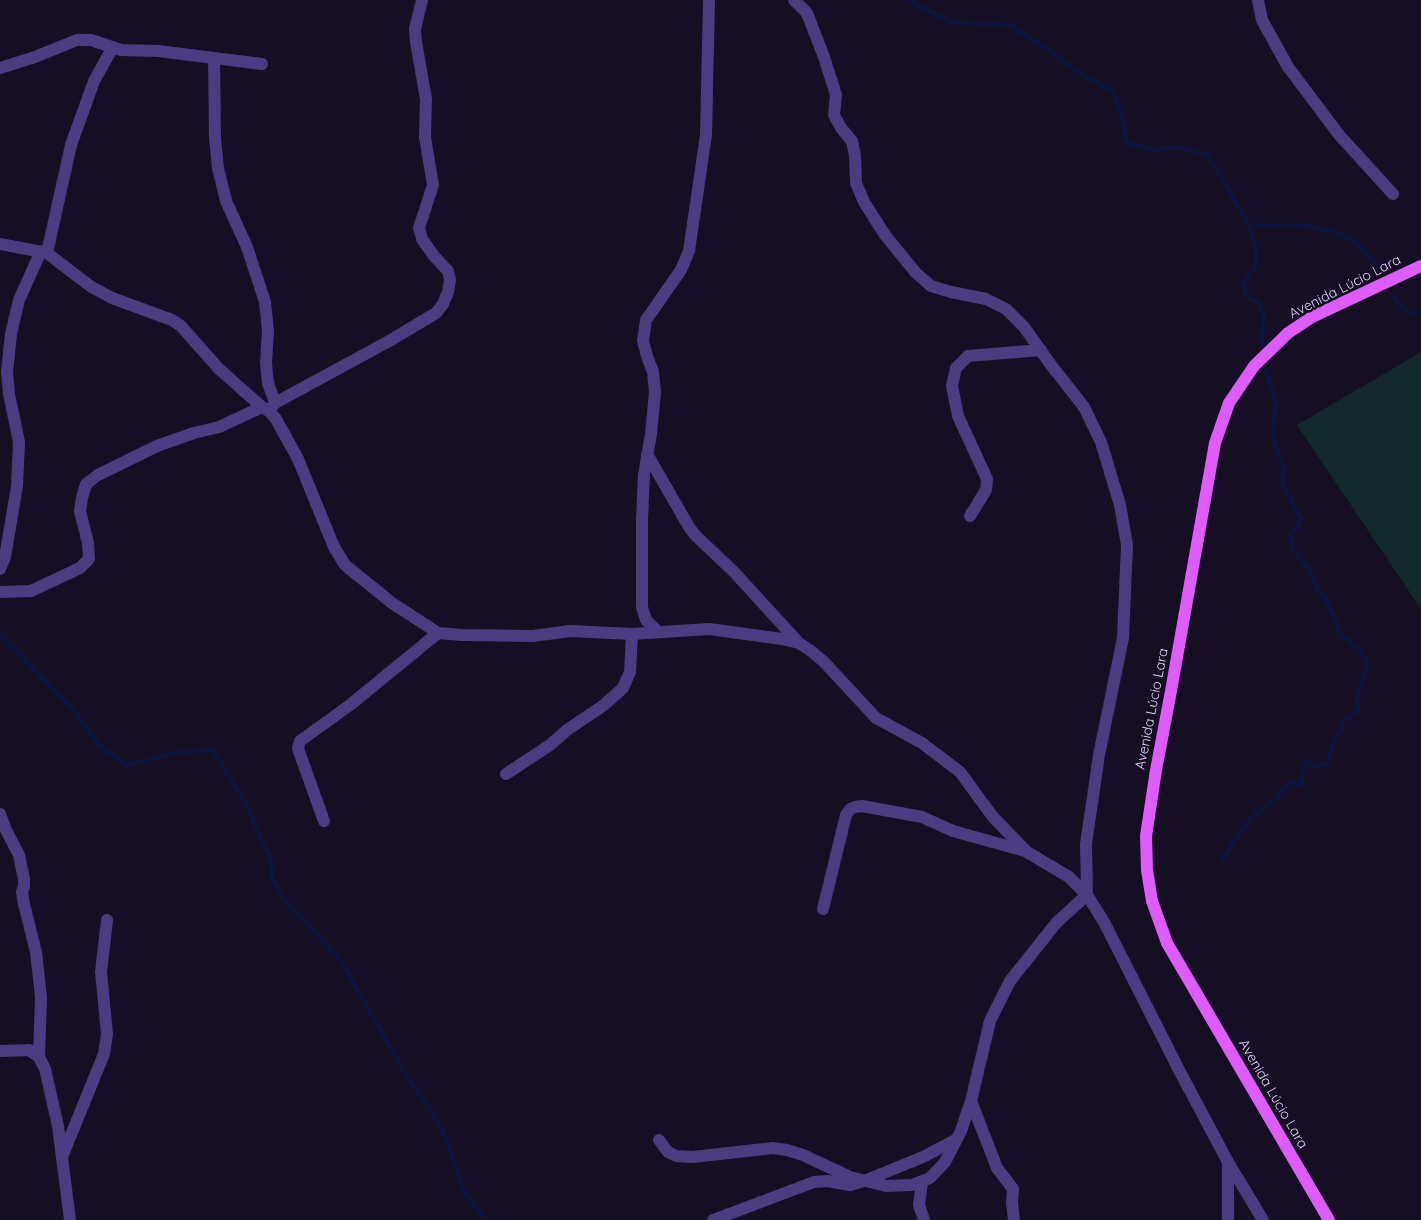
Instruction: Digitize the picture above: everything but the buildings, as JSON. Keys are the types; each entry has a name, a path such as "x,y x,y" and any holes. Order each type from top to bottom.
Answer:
{"main road":[{"name":"Avenida Lúcio Lara","path":"1330,1220 1167,943 1152,901 1147,870 1146,836 1156,770 1215,444 1229,403 1254,366 1288,333 1312,317 1421,266"}],"street":[{"path":"0,592 31,591 80,568 89,559 88,543 80,511 86,484 98,476 157,446 194,433 219,427 268,407 391,340 436,313 443,304 450,280 448,271 422,239 419,228 432,185 426,137 426,99 415,29 422,0"},
{"path":"657,631 646,620 642,607 642,519 647,454 655,392 653,372 643,341 646,320 681,270 689,251 706,135 709,0"},
{"path":"659,1140 668,1152 676,1156 693,1157 773,1148 787,1150 864,1181 886,1186 912,1185 922,1182 930,1178 945,1162 957,1139 971,1101 990,1021 1010,981 1058,922 1087,895 1086,844 1100,755 1123,638 1127,545 1120,504 1100,442 1084,407 1024,327 1006,309 986,299 931,286 916,273 885,235 864,202 856,183 855,155 852,141 841,128 834,115 836,95 824,57 807,13 794,0"},
{"path":"1258,0 1262,20 1288,67 1340,136 1393,194"},
{"path":"0,68 35,58 77,40 91,40 122,50 158,51 262,64"},
{"path":"0,568 5,557 17,486 19,442 9,394 7,372 11,334 19,300 44,252 71,145 94,81 113,47"},
{"path":"214,58 215,138 218,168 226,201 247,247 265,302 268,331 266,363 268,407"},
{"path":"0,244 44,252 90,286 112,298 172,320 181,326 219,369 268,407 298,459 334,547 345,565 392,603 438,633 533,636 570,631 632,634 709,629 799,643"},
{"path":"970,516 986,490 987,479 958,416 952,386 956,368 968,356 1041,350"},
{"path":"647,454 692,531 772,612 799,643 824,662 876,718 922,743 960,772 993,817 1027,852"},
{"path":"324,821 298,748 300,741 350,705 438,633"},
{"path":"506,774 550,746 567,730 604,705 623,688 630,672 632,634"},
{"path":"823,909 846,815 855,806 922,816 953,831 1027,852 1069,877 1087,895 1104,922 1228,1162 1263,1220"},
{"path":"0,814 19,855 24,879 22,892 24,904 36,952 41,998 39,1057"},
{"path":"62,1157 104,1054 107,1034 101,972 107,920"},
{"path":"0,1051 29,1050 39,1057 45,1069 58,1126 70,1220"},
{"path":"971,1101 997,1168 1013,1189 1014,1220"},
{"path":"713,1220 814,1182 827,1181 850,1185 864,1181 923,1158 957,1139"},
{"path":"1228,1162 1228,1220"},
{"path":"922,1182 919,1205 924,1220"}],"green space":[{"path":"1421,352 1421,609 1297,425"}],"waterway":[{"path":"909,0 951,22 1010,25 1056,55 1080,74 1114,92 1123,120 1127,143 1153,150 1178,147 1206,154 1249,225 1256,249 1255,267 1243,285 1247,297 1259,303 1264,316 1263,347"},
{"path":"1249,225 1303,225 1335,232 1355,241 1375,262 1378,268"},
{"path":"1394,296 1403,310 1415,314 1421,313"},
{"path":"1223,859 1244,826 1254,815 1275,800 1286,785 1292,782 1303,785 1301,778 1306,762 1318,766 1327,764 1337,735 1342,729 1342,721 1358,712 1357,696 1368,663 1360,650 1339,633 1336,620 1326,600 1318,590 1309,568 1292,547 1291,534 1297,528 1301,519 1282,483 1284,469 1273,438 1276,402 1266,371"},
{"path":"0,634 71,707 99,745 127,765 172,753 213,750 245,802 271,860 272,879 287,903 340,959 408,1078 433,1113 447,1140 463,1189 486,1220"}]}
